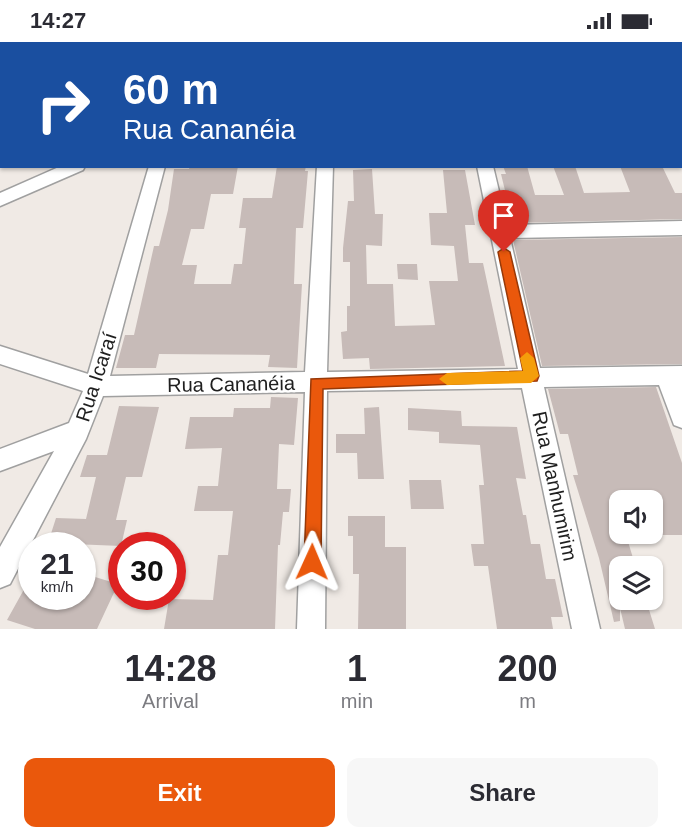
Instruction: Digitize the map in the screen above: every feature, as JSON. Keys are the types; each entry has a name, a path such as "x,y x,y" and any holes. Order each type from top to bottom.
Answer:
{"street":[{"path":"0,200 72,168"},
{"name":"Rua Icaraí","path":"0,574 78,431 96,386 156,168"},
{"path":"311,629 316,383 326,168"},
{"name":"Rua Manhumirim","path":"485,168 586,629"},
{"path":"499,232 682,228"},
{"name":"Rua Cananéia","path":"0,355 96,386 674,375"},
{"path":"674,375 682,418"},
{"path":"0,460 78,431"}],"building":[{"path":"238,168 233,194 211,194 204,229 191,229 182,265 197,265 194,284 231,284 234,264 242,264 246,228 239,228 243,198 272,198 277,168 306,168 305,171 308,171 303,228 296,228 294,284 302,284 297,368 268,367 270,355 159,354 156,368 116,368 125,335 134,335 154,246 159,246 168,210 174,169"},
{"path":"504,168 528,168 535,195 564,195 554,168 576,168 584,193 630,192 621,168 663,168 675,193 682,193 682,219 509,223 507,215 511,215 501,174 506,174"},
{"path":"372,169 375,214 383,214 382,246 366,245 367,284 393,284 395,326 435,325 429,281 458,281 454,246 431,245 429,213 447,213 443,170 465,170 475,225 465,225 469,263 483,263 505,366 370,369 369,358 343,359 341,332 347,331 347,306 350,306 350,262 343,262 348,201 354,201 353,170"},
{"path":"682,237 682,364 542,366 513,240"},
{"path":"397,264 417,264 418,280 398,279"},
{"path":"656,387 682,463 682,535 663,535 663,490 609,490 609,544 629,544 632,556 609,556 609,601 599,558 573,475 578,475 568,434 560,434 548,389"},
{"path":"271,397 298,398 294,445 279,444 277,489 291,489 289,512 283,512 280,545 278,545 275,629 164,629 167,610 186,610 186,599 213,600 218,555 228,555 233,511 194,511 198,486 218,486 222,448 185,449 190,417 233,417 234,408 270,408"},
{"path":"119,406 159,407 142,477 126,477 116,520 127,520 124,532 108,532 108,545 96,545 96,532 52,532 56,518 86,519 96,477 80,477 87,455 107,455"},
{"path":"379,407 384,479 358,479 357,453 336,453 336,434 365,434 364,408"},
{"path":"408,408 461,411 462,426 517,427 526,479 516,478 523,515 526,515 531,544 540,544 546,579 555,579 563,617 551,617 553,629 497,629 488,566 474,566 471,544 484,544 479,485 484,485 480,445 439,443 439,432 408,430"},
{"path":"409,480 441,480 444,509 411,509"},
{"path":"348,516 385,516 385,547 406,547 406,629 358,629 359,574 353,574 353,536 348,536"},
{"path":"96,577 108,581 108,605 97,629 35,629 7,620 18,600 18,610 96,610"},
{"path":"611,610 620,610 620,621 614,622"},
{"path":"620,610 649,610 655,629 625,629"}],"slow traffic":[{"path":"447,379 531,376 527,358"}],"route":[{"path":"312,562 316,383 531,376 504,252"}]}
